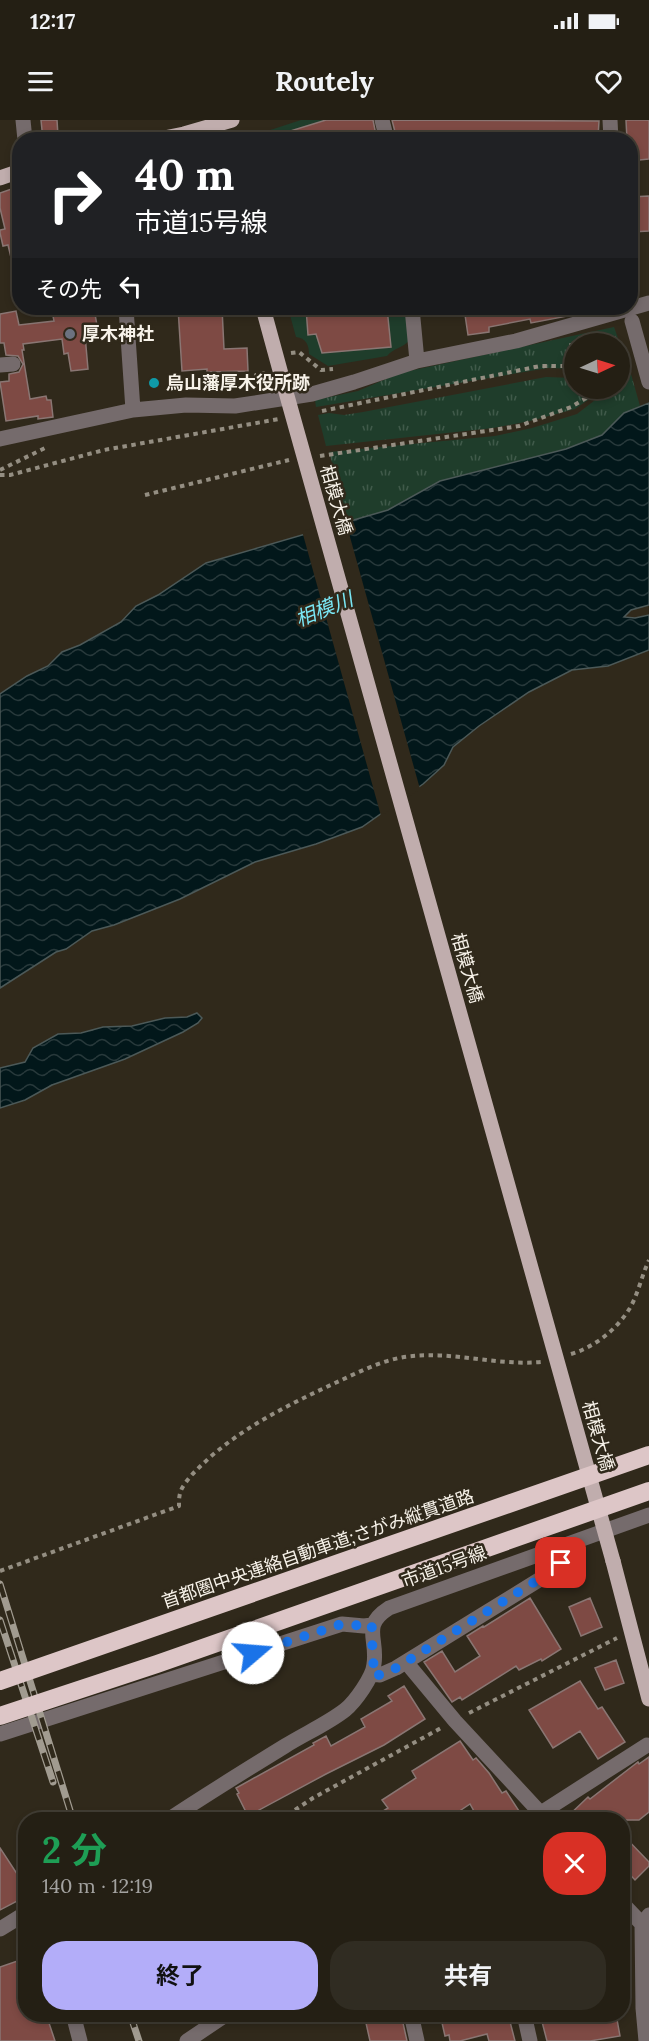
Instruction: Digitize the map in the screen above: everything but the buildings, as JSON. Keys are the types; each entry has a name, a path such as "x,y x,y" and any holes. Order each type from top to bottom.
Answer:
{"highway":[{"name":"首都圏中央連絡自動車道;さがみ縦貫道路","path":"0,1682 649,1455"},
{"path":"0,1716 179,1657 649,1491"}],"main road":[{"path":"194,132 215,128 232,120"},
{"name":"相模大橋","path":"265,315 613,1561 649,1699"}],"street":[{"path":"126,315 133,410"},
{"path":"413,315 417,361"},
{"path":"0,439 133,410 186,405 235,406 312,394 417,361 516,341 622,315"},
{"path":"631,315 649,382"},
{"name":"市道15号線","path":"372,1625 380,1614 389,1608 649,1515"},
{"path":"372,1674 380,1675 406,1662 555,1570 561,1563"},
{"path":"0,1734 342,1624 372,1625 375,1664 372,1674 345,1710 180,1812"},
{"path":"406,1662 535,1812"},
{"path":"546,1812 647,1745"},
{"path":"630,1909 646,1920 643,2008 646,2041"},
{"path":"0,1929 18,1917"},
{"path":"75,2022 81,2041"},
{"path":"187,2041 215,2022"},
{"path":"413,2022 417,2041"},
{"path":"526,2022 530,2041"}],"path":[{"path":"276,357 299,351 321,370"},
{"path":"317,411 540,366 564,366"},
{"path":"313,457 519,426 571,407 584,399"},
{"path":"0,475 10,475 104,450 283,418"},
{"path":"145,495 290,460"},
{"path":"567,1356 601,1340 617,1325 631,1307 649,1260"},
{"path":"0,1570 179,1506 183,1485 220,1449 257,1422 369,1367 402,1358 435,1354 518,1364 548,1361"},
{"path":"292,1812 313,1798 454,1720 617,1638"}],"green space":[{"path":"301,120 372,120 376,132 264,132"},
{"path":"290,315 406,315 409,341 387,356 328,366 309,354 306,342 296,337"},
{"path":"614,327 616,333 586,333"},
{"path":"564,338 564,369 548,368 316,407 315,400 358,391 400,373"},
{"path":"630,374 640,406 624,413 602,435 566,449 440,481 388,510 348,521 329,452 495,436 532,428 577,414 596,399 630,399"},
{"path":"546,377 564,378 564,399 588,399 575,409 493,428 326,446 318,415 363,412"}],"water":[{"name":"相模川","path":"649,403 649,605 631,610 624,617 635,618 649,615 649,650 608,666 572,670 529,692 453,747 444,765 423,784 362,827 316,844 255,862 180,899 114,925 92,931 0,988 0,694 27,676 48,666 62,652 80,645 121,622 136,606 158,595 206,563 388,510 440,481 566,449 602,435 624,413"},
{"path":"197,1013 202,1018 183,1032 125,1059 52,1085 25,1100 0,1108 0,1068 25,1062 33,1048 58,1034 81,1033 103,1027 132,1026 165,1018 187,1017"}],"pier":[{"path":"345,519 420,789 381,816 302,531"}],"railway":[{"path":"0,1584 71,1812"},
{"path":"0,1620 53,1782"},
{"path":"133,2022 139,2041"}],"place":[{"name":"厚木神社","path":"70,334"},
{"name":"烏山藩厚木役所跡","path":"154,383"}],"route":[{"path":"253,1653 342,1624 372,1625 375,1664 372,1674 380,1675 396,1668 555,1570 561,1563"}]}
